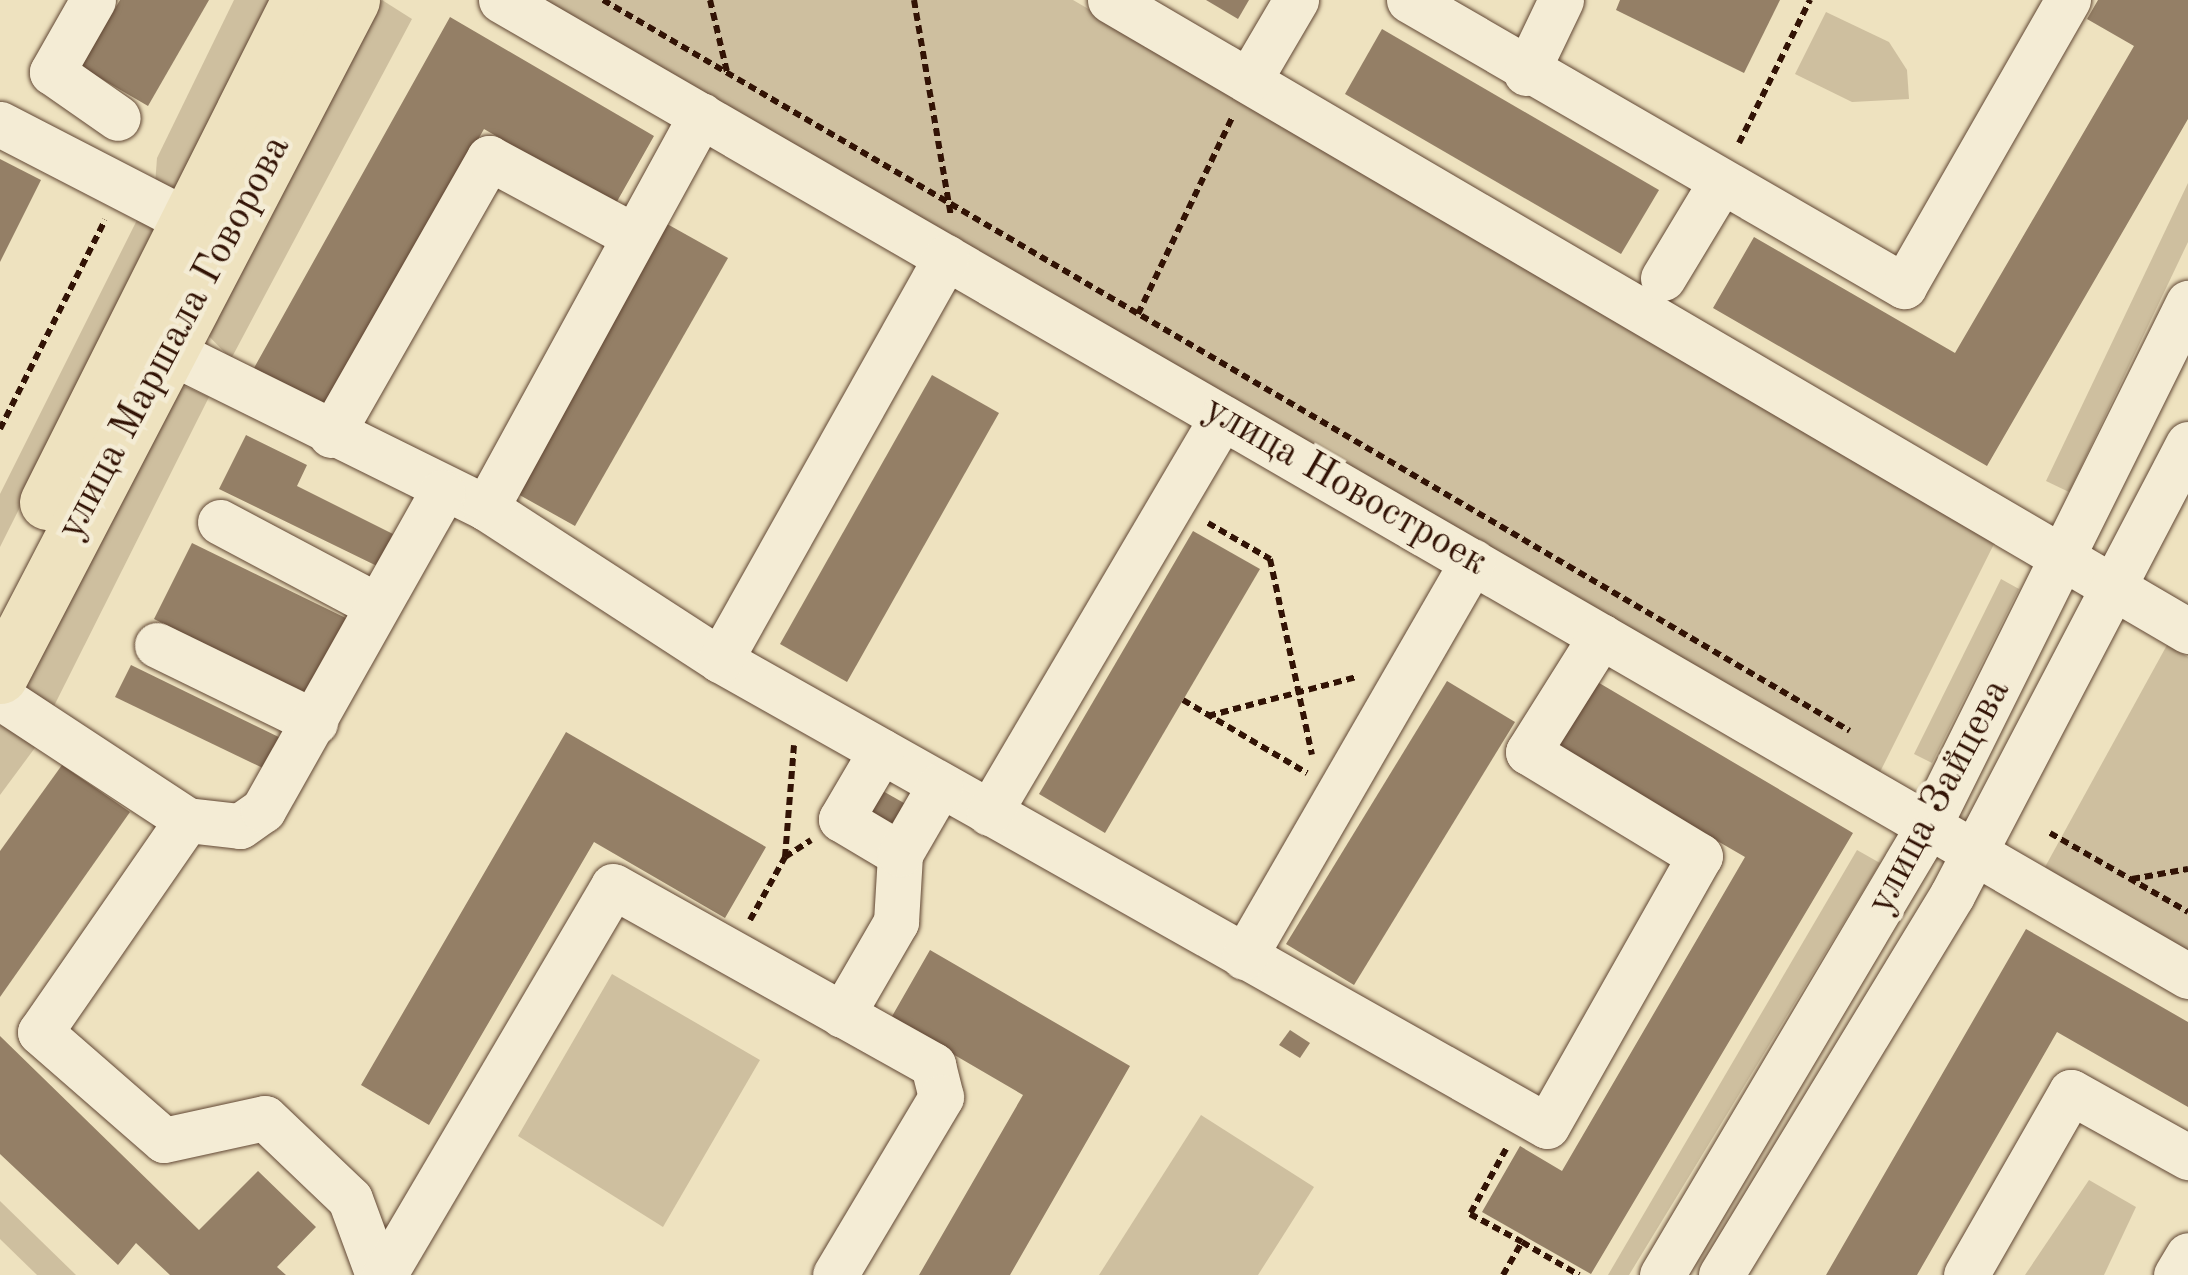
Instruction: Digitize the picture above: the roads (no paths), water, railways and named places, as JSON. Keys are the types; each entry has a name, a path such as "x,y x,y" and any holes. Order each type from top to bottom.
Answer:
{"main road":[{"name":"улица Маршала Говорова","path":"0,594 299,0"},
{"name":"улица Маршала Говорова","path":"0,676 352,0"}],"street":[{"path":"93,0 52,72 118,118"},
{"name":"улица Новостроек","path":"501,0 710,100 950,242 1222,417 2188,976"},
{"path":"1110,0 1244,92 2188,631"},
{"path":"1244,92 1296,0"},
{"path":"1409,0 1719,185 1904,286 2068,0"},
{"path":"1526,73 1561,0"},
{"path":"486,508 630,234 710,100"},
{"path":"0,124 188,220"},
{"path":"330,435 489,158 630,234"},
{"path":"1663,278 1719,185"},
{"path":"720,660 950,242"},
{"name":"улица Зайцева","path":"1662,1275 1929,825 2188,303"},
{"path":"167,350 442,492 486,508 720,660 1547,1126 1700,856 1528,752 1601,636"},
{"path":"990,813 1222,417"},
{"name":"улица Зайцева","path":"1721,1275 1976,852 2117,590 2188,444"},
{"path":"0,697 187,820 240,826 263,810 442,492"},
{"path":"220,522 376,605"},
{"path":"1244,957 1472,561"},
{"path":"158,645 314,722"},
{"path":"880,751 841,819 900,854"},
{"path":"842,1015 896,922 900,854 940,785"},
{"path":"187,820 40,1032 164,1140 265,1118 350,1199 381,1275"},
{"path":"381,1275 613,886 933,1065 941,1096 834,1275"},
{"path":"1966,1275 2071,1092 2188,1157"},
{"path":"2176,1275 2188,1256"}]}
